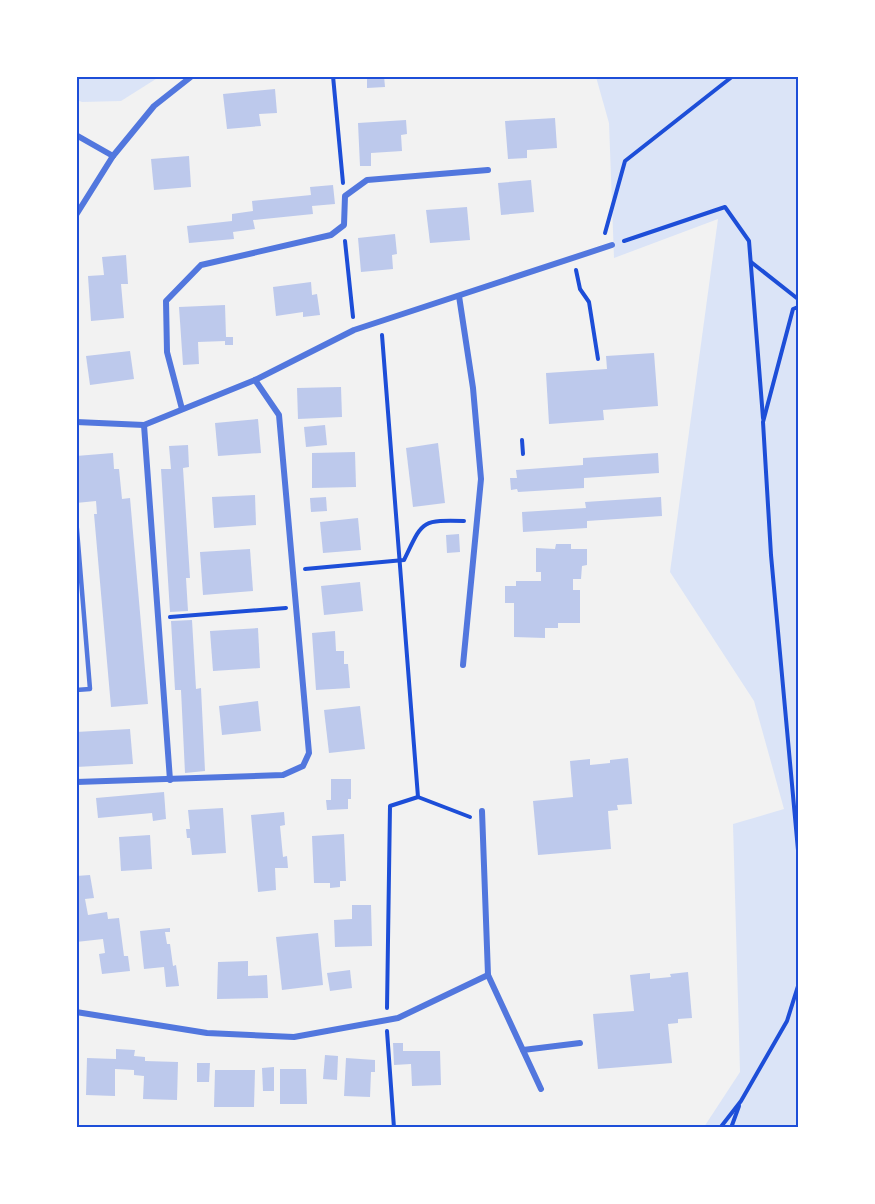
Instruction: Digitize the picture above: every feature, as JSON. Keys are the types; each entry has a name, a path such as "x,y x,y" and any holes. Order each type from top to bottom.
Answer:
{"street":[{"path":"76,215 113,156 154,106 192,76"},
{"path":"76,135 113,156"},
{"path":"182,409 167,352 166,301 201,265 331,235 344,225 345,196 367,180 488,170"},
{"path":"76,422 144,425 255,380 354,330 612,245"},
{"path":"459,297 473,388 481,479 463,664"},
{"path":"76,782 283,775 303,766 309,753 279,415 255,380"},
{"path":"144,425 170,780"},
{"path":"482,811 488,975 541,1089"},
{"path":"76,1012 207,1033 294,1037 398,1018 488,975"},
{"path":"523,1050 580,1043"}],"lane":[{"path":"76,518 90,689 76,690"}],"path":[{"path":"333,76 345,196"},
{"path":"600,249 625,161 733,76"},
{"path":"612,245 725,207 749,241 764,422 771,555 798,850"},
{"path":"344,225 354,330"},
{"path":"573,258 580,289 590,302 598,359"},
{"path":"751,261 798,299"},
{"path":"764,422 793,309 798,307"},
{"path":"381,322 418,797"},
{"path":"522,440 523,454"},
{"path":"292,570 404,560 420,529 433,520 477,521"},
{"path":"158,618 296,607"},
{"path":"394,1128 386,1019 390,806 418,797 483,821"},
{"path":"720,1128 741,1101 787,1021 798,986"},
{"path":"731,1128 741,1101"}],"shaded area":[{"path":"76,77 159,77 121,101 82,102 77,100"},
{"path":"596,77 798,77 798,1127 704,1127 740,1072 733,824 784,809 754,701 670,572 718,219 614,258 609,123"}],"building":[{"path":"367,76 384,76 385,87 367,88"},
{"path":"275,89 277,113 259,114 261,126 227,129 223,94"},
{"path":"555,118 557,148 527,150 527,158 508,159 505,121"},
{"path":"406,120 407,134 401,135 402,151 371,153 371,166 360,166 358,123"},
{"path":"189,156 191,187 154,190 151,159"},
{"path":"531,180 534,212 501,215 498,183"},
{"path":"333,185 335,204 312,206 313,214 253,220 255,229 233,232 234,239 189,243 187,226 232,221 232,214 253,211 252,201 311,195 310,187"},
{"path":"467,207 470,240 430,243 426,210"},
{"path":"395,234 397,254 392,255 393,269 361,272 358,238"},
{"path":"126,255 128,284 121,284 124,318 91,321 88,276 104,275 102,257"},
{"path":"311,282 312,295 317,294 320,315 303,317 303,312 276,316 273,287"},
{"path":"225,305 226,337 233,337 233,345 225,345 225,341 198,342 199,364 183,365 179,307"},
{"path":"130,351 134,379 90,385 86,356"},
{"path":"654,353 658,406 603,410 604,420 549,424 546,373 607,369 606,356"},
{"path":"341,387 342,417 298,419 297,388"},
{"path":"258,419 261,453 218,456 215,423"},
{"path":"325,425 327,445 306,447 304,427"},
{"path":"438,443 445,503 413,507 406,448"},
{"path":"188,445 189,467 183,468 190,578 186,578 188,611 170,612 161,469 171,469 169,446"},
{"path":"355,452 356,487 312,488 312,453"},
{"path":"113,453 114,469 119,469 122,499 130,498 148,704 111,707 94,514 97,514 96,501 76,503 76,456"},
{"path":"658,453 659,473 584,478 584,488 518,492 517,489 511,490 510,478 517,478 516,470 583,465 583,458"},
{"path":"255,495 256,525 214,528 212,497"},
{"path":"326,497 327,511 311,512 310,498"},
{"path":"661,497 662,516 587,521 587,528 523,532 522,512 586,508 585,502"},
{"path":"358,518 361,550 323,553 320,522"},
{"path":"459,534 460,552 447,553 446,535"},
{"path":"556,544 571,544 571,549 587,549 587,565 582,566 581,579 573,579 573,590 580,590 580,623 558,623 558,628 545,628 545,638 514,637 514,603 505,603 505,586 516,586 516,581 541,581 541,572 536,572 536,548 555,549"},
{"path":"250,549 253,591 203,595 200,552"},
{"path":"360,582 363,611 324,615 321,586"},
{"path":"192,620 196,689 201,688 205,771 185,773 181,690 175,690 171,621"},
{"path":"258,628 260,668 213,671 210,631"},
{"path":"335,631 336,651 344,651 344,664 348,664 350,688 316,690 312,633"},
{"path":"258,701 261,731 222,735 219,706"},
{"path":"360,706 365,749 329,753 324,710"},
{"path":"130,729 133,764 76,767 76,732"},
{"path":"628,758 632,804 617,805 618,810 608,811 611,849 538,855 533,801 573,797 570,761 590,759 590,765"},
{"path":"331,779 351,779 351,799 348,799 348,809 327,810 326,800 331,800"},
{"path":"164,792 166,819 153,821 152,813 98,818 96,798"},
{"path":"223,808 226,853 192,855 190,838 187,838 186,829 190,829 188,810"},
{"path":"284,812 285,825 280,826 283,857 287,856 288,868 275,868 276,890 258,892 251,815"},
{"path":"344,834 346,881 340,881 340,887 330,888 330,883 314,883 312,836"},
{"path":"150,835 152,869 121,871 119,837"},
{"path":"90,875 94,898 85,899 88,915 107,912 108,919 119,918 124,956 128,956 130,971 102,974 99,954 105,953 103,939 76,942 76,876"},
{"path":"352,905 371,905 372,946 335,947 334,920 352,919"},
{"path":"170,928 170,932 165,932 167,944 170,944 173,966 176,965 179,986 166,987 164,967 144,969 140,931"},
{"path":"318,933 323,985 282,990 276,937"},
{"path":"248,961 248,976 267,975 268,998 217,999 218,962"},
{"path":"350,970 352,988 330,991 327,973"},
{"path":"688,972 692,1018 678,1019 678,1023 668,1024 672,1063 598,1069 593,1014 634,1011 630,975 650,973 650,979 671,977 670,974"},
{"path":"393,1043 403,1043 403,1051 440,1051 441,1085 412,1086 411,1064 394,1065"},
{"path":"116,1049 135,1050 134,1056 145,1057 145,1061 178,1062 177,1100 143,1099 144,1076 134,1075 134,1070 115,1069 115,1096 86,1095 87,1058 116,1059"},
{"path":"325,1055 338,1056 337,1080 323,1079"},
{"path":"346,1058 375,1060 375,1072 371,1072 370,1097 344,1096"},
{"path":"197,1063 210,1063 209,1082 197,1082"},
{"path":"274,1067 274,1091 263,1091 262,1068"},
{"path":"280,1069 306,1069 307,1104 280,1104"},
{"path":"215,1070 255,1070 254,1107 214,1107"}]}
